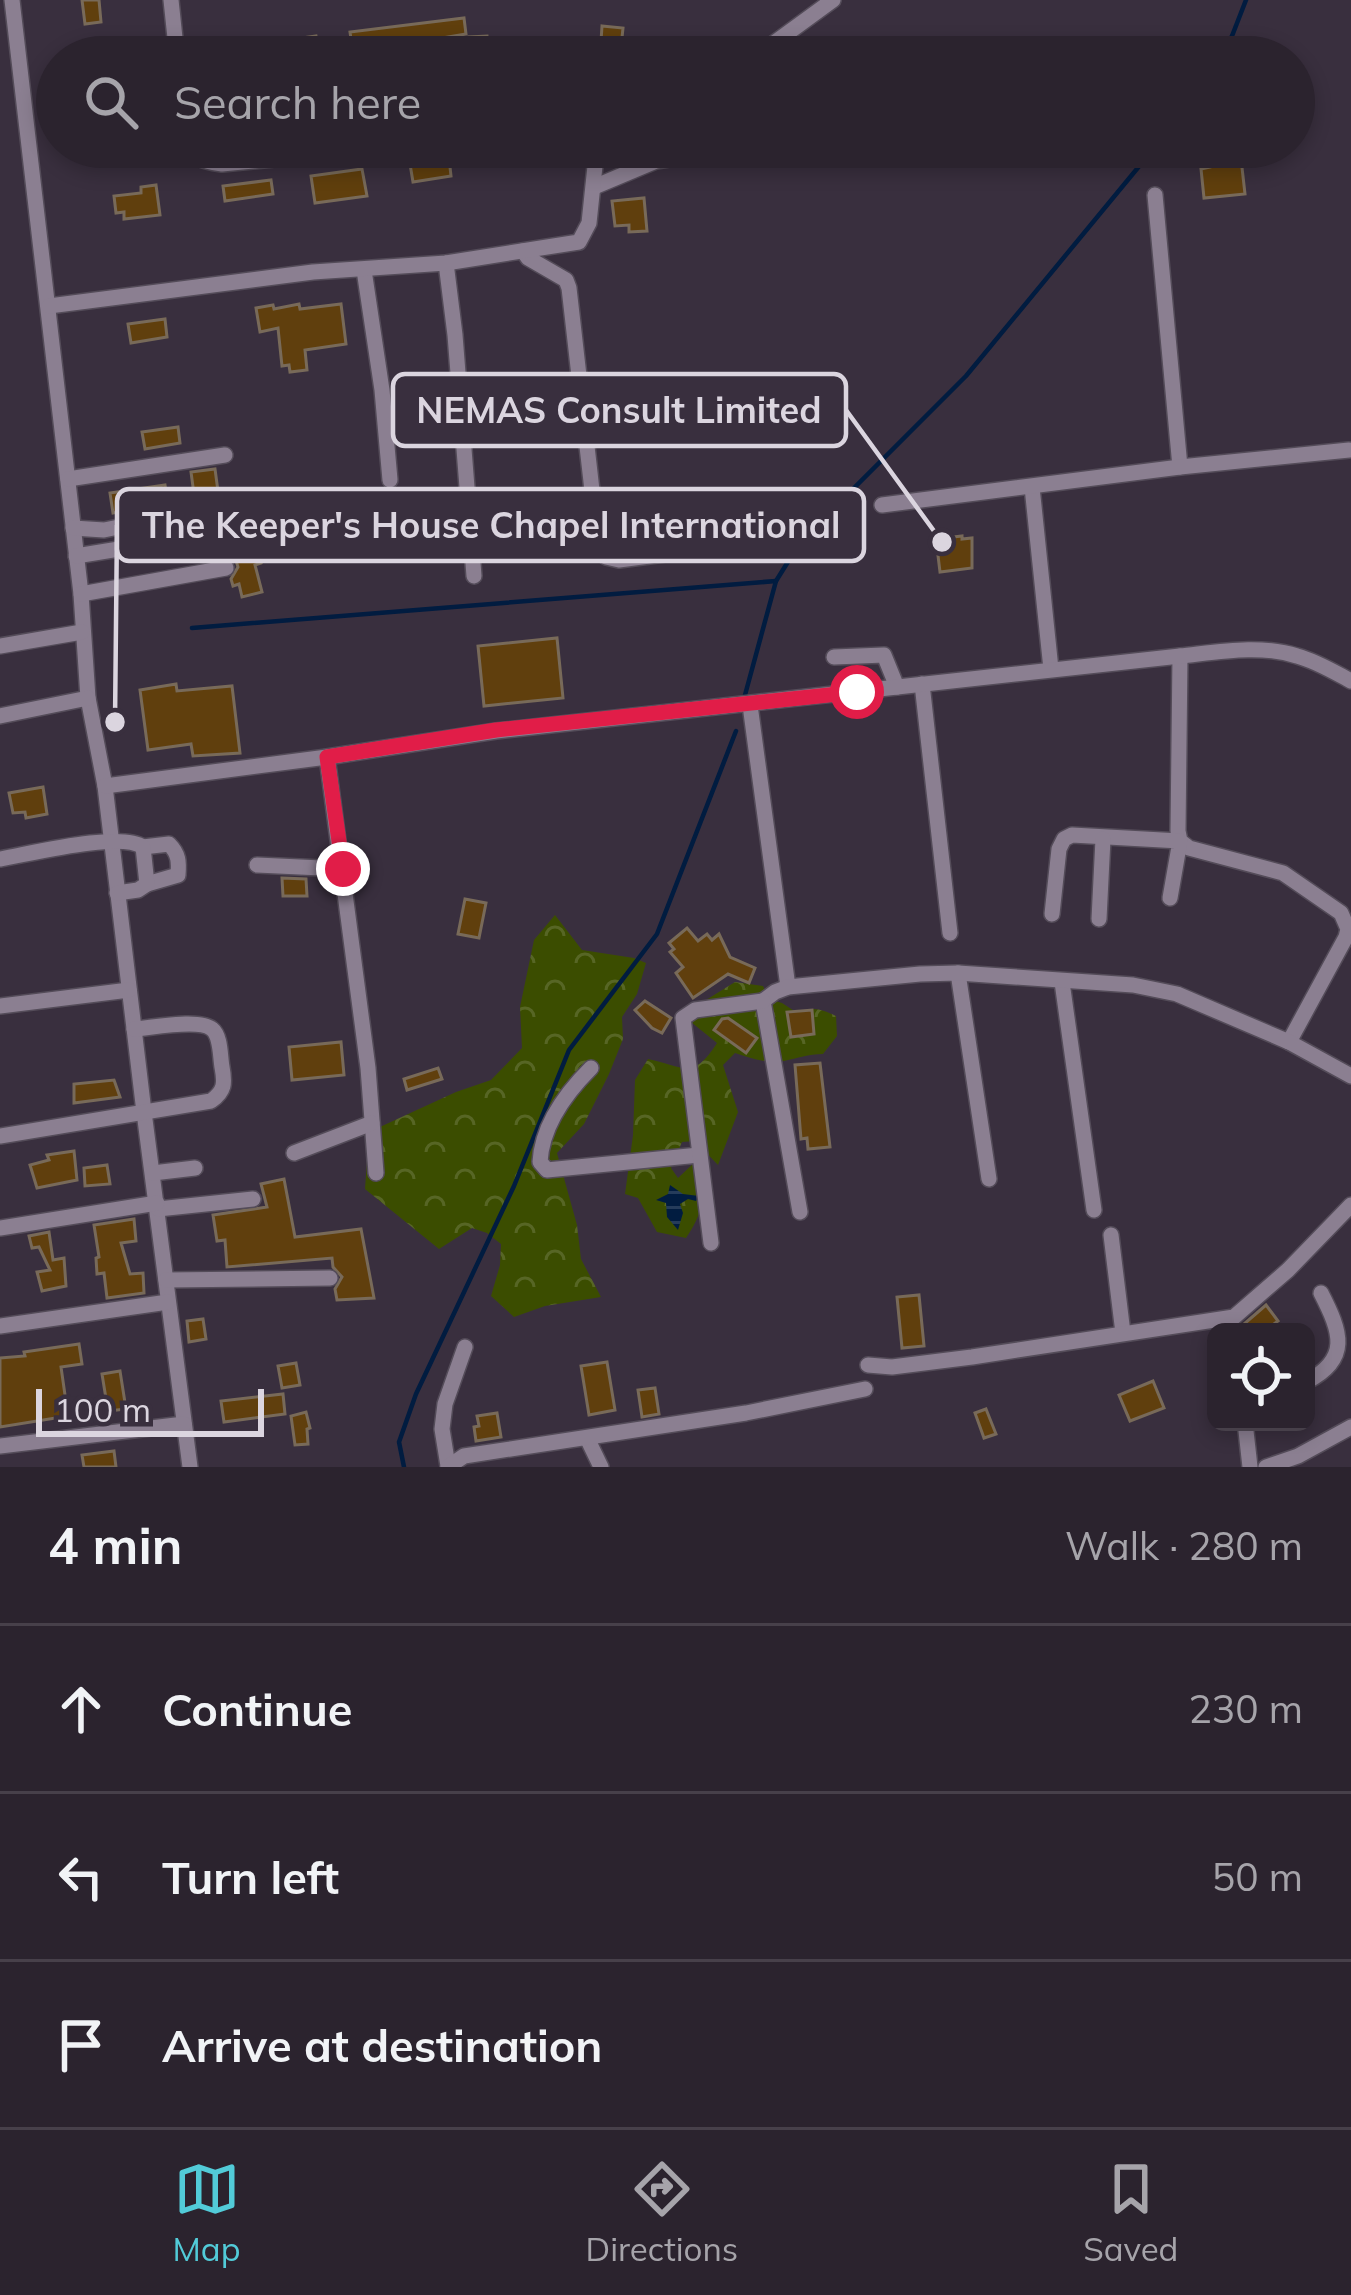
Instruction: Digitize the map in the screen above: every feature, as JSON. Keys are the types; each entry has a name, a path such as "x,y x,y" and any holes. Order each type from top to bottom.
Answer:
{"street":[{"path":"12,0 81,594 88,698 105,786 190,1467"},
{"path":"171,0 175,36"},
{"path":"784,36 833,0"},
{"path":"49,306 314,272 446,262 579,242 589,223 595,168"},
{"path":"594,187 631,168"},
{"path":"1155,195 1180,467"},
{"path":"523,251 566,280 598,542 605,557 619,560 756,542"},
{"path":"446,262 474,576"},
{"path":"364,270 391,480"},
{"path":"881,505 1349,450"},
{"path":"68,479 225,455"},
{"path":"136,470 139,489"},
{"path":"1032,487 1051,670"},
{"path":"73,529 104,530 143,522 142,509"},
{"path":"76,556 218,533"},
{"path":"81,594 226,568"},
{"path":"0,646 82,632"},
{"path":"105,786 496,730 1259,649 1300,656 1351,681"},
{"path":"834,657 884,655 897,687"},
{"path":"1170,898 1180,841 1180,656"},
{"path":"922,684 950,933"},
{"path":"0,716 88,698"},
{"path":"750,705 788,987"},
{"path":"327,757 376,1173"},
{"path":"1052,914 1059,849 1072,835 1180,841 1189,848 1292,877 1341,913 1346,937 1289,1042"},
{"path":"1099,919 1103,838"},
{"path":"0,859 111,840 136,841 142,847 147,884"},
{"path":"117,893 178,875 177,852 169,844 142,847"},
{"path":"256,865 343,869"},
{"path":"958,973 989,1179"},
{"path":"711,1243 683,1018 695,1010 763,1001 788,987 920,974 1133,985 1177,994 1289,1042 1351,1076"},
{"path":"1062,982 1094,1210"},
{"path":"0,1006 129,990"},
{"path":"763,1001 800,1212"},
{"path":"0,1136 212,1101 224,1089 217,1034 211,1028 192,1024 134,1029"},
{"path":"591,1067 559,1105 541,1149 540,1162 547,1171 699,1155"},
{"path":"294,1153 372,1123"},
{"path":"153,1173 196,1168"},
{"path":"0,1228 157,1206 253,1199"},
{"path":"1237,1323 1351,1205"},
{"path":"1111,1235 1123,1333"},
{"path":"166,1280 330,1278"},
{"path":"1315,1377 1329,1370 1339,1355 1337,1324 1321,1293"},
{"path":"0,1326 168,1302"},
{"path":"868,1365 892,1367 1123,1333 1207,1327"},
{"path":"465,1347 445,1404 442,1429 448,1466 464,1456 746,1413 865,1389"},
{"path":"0,1446 184,1424"},
{"path":"1266,1467 1298,1456 1351,1427"},
{"path":"1246,1431 1250,1467"},
{"path":"587,1438 601,1467"}],"green space":[{"path":"555,915 582,950 646,963 637,994 622,1017 623,1039 609,1074 584,1124 557,1153 577,1225 581,1259 601,1297 545,1306 514,1317 491,1296 501,1244 472,1228 439,1249 365,1189 369,1132 491,1080 522,1048 520,1007 534,940"},
{"path":"735,982 763,986 769,999 799,1014 813,1009 836,1016 837,1036 823,1054 772,1062 735,1053 723,1065 738,1112 718,1165 695,1141 682,1142 671,1168 678,1178 696,1161 700,1209 686,1238 657,1232 638,1198 625,1194 635,1080 648,1059 687,1068 701,1063 717,1043 691,1022 706,1000"}],"water":[{"path":"670,1185 683,1194 699,1196 680,1204 683,1213 678,1230 667,1217 666,1203 656,1200 668,1194"}],"building":[{"path":"82,0 99,0 101,22 85,24"},
{"path":"464,18 466,34 351,36 350,32"},
{"path":"602,26 623,28 622,36 601,36"},
{"path":"411,168 450,168 451,176 413,182"},
{"path":"1242,168 1245,194 1204,198 1201,169"},
{"path":"362,169 367,196 315,203 311,176"},
{"path":"271,180 273,194 225,201 223,186"},
{"path":"156,185 160,215 124,219 124,212 116,213 114,196 141,193 141,187"},
{"path":"644,198 647,231 629,232 629,225 615,226 612,201"},
{"path":"299,304 300,309 341,304 346,344 305,350 307,370 290,372 289,365 282,366 278,328 260,332 256,308"},
{"path":"165,319 167,337 131,343 128,324"},
{"path":"178,427 180,443 145,449 142,432"},
{"path":"215,469 222,521 198,524 191,472"},
{"path":"165,485 168,505 154,507 140,497 130,510 113,513 110,493"},
{"path":"255,535 261,563 255,565 262,592 242,597 239,584 233,586 231,579 238,567 230,541"},
{"path":"972,538 972,568 940,572 936,539"},
{"path":"557,638 563,698 484,706 478,646"},
{"path":"176,684 177,691 232,686 240,753 193,756 191,744 148,750 140,690"},
{"path":"43,787 47,814 26,818 25,812 13,813 9,793"},
{"path":"282,878 306,879 307,896 283,896"},
{"path":"465,899 486,903 479,938 458,934"},
{"path":"687,928 698,941 707,934 712,940 719,934 730,957 755,968 749,983 728,974 693,998 676,973 683,967 670,952 674,949 669,943"},
{"path":"645,1001 671,1018 662,1033 635,1010"},
{"path":"812,1010 814,1034 791,1037 787,1012"},
{"path":"728,1018 757,1038 746,1053 714,1030"},
{"path":"341,1042 344,1075 292,1080 289,1047"},
{"path":"820,1063 830,1147 808,1149 807,1138 801,1139 795,1065"},
{"path":"438,1068 442,1079 407,1090 404,1079"},
{"path":"114,1080 120,1097 74,1103 74,1084"},
{"path":"74,1151 77,1180 37,1188 30,1165 49,1160 47,1155"},
{"path":"107,1165 110,1184 85,1186 84,1168"},
{"path":"284,1179 295,1237 361,1229 374,1298 337,1300 335,1289 342,1277 332,1258 227,1267 225,1240 217,1241 213,1215 267,1207 261,1184"},
{"path":"134,1219 136,1241 121,1243 130,1274 143,1273 144,1293 107,1298 104,1273 97,1274 94,1225"},
{"path":"49,1232 53,1260 64,1258 66,1286 42,1291 37,1272 50,1270 39,1247 32,1248 29,1236"},
{"path":"919,1295 924,1346 902,1348 897,1297"},
{"path":"1266,1305 1278,1321 1275,1323 1245,1323"},
{"path":"203,1319 206,1339 189,1342 187,1321"},
{"path":"79,1344 82,1364 61,1367 68,1416 0,1427 0,1358"},
{"path":"607,1362 615,1410 589,1415 581,1366"},
{"path":"296,1363 300,1385 282,1388 278,1366"},
{"path":"120,1371 126,1409 108,1411 102,1374"},
{"path":"1153,1381 1164,1408 1130,1421 1119,1395"},
{"path":"655,1388 659,1414 642,1417 638,1390"},
{"path":"283,1394 285,1414 224,1422 221,1401"},
{"path":"986,1409 996,1434 984,1438 975,1413"},
{"path":"306,1412 308,1444 295,1445 291,1416"},
{"path":"497,1413 501,1437 476,1441 477,1416"},
{"path":"114,1451 116,1467 84,1467 82,1455"}],"waterway":[{"path":"1232,36 1246,0"},
{"path":"745,695 776,581 801,541 966,376 1138,168"},
{"path":"192,628 776,581"},
{"path":"404,1467 399,1442 416,1394 514,1186 569,1050 657,934 736,731"}],"tunnel":[{"path":"139,489 142,509"}],"place":[{"name":"NEMAS Consult Limited","path":"942,542"},
{"name":"The Keeper's House Chapel International","path":"115,722"}],"route":[{"path":"343,869 327,757 496,730 857,692"}]}
